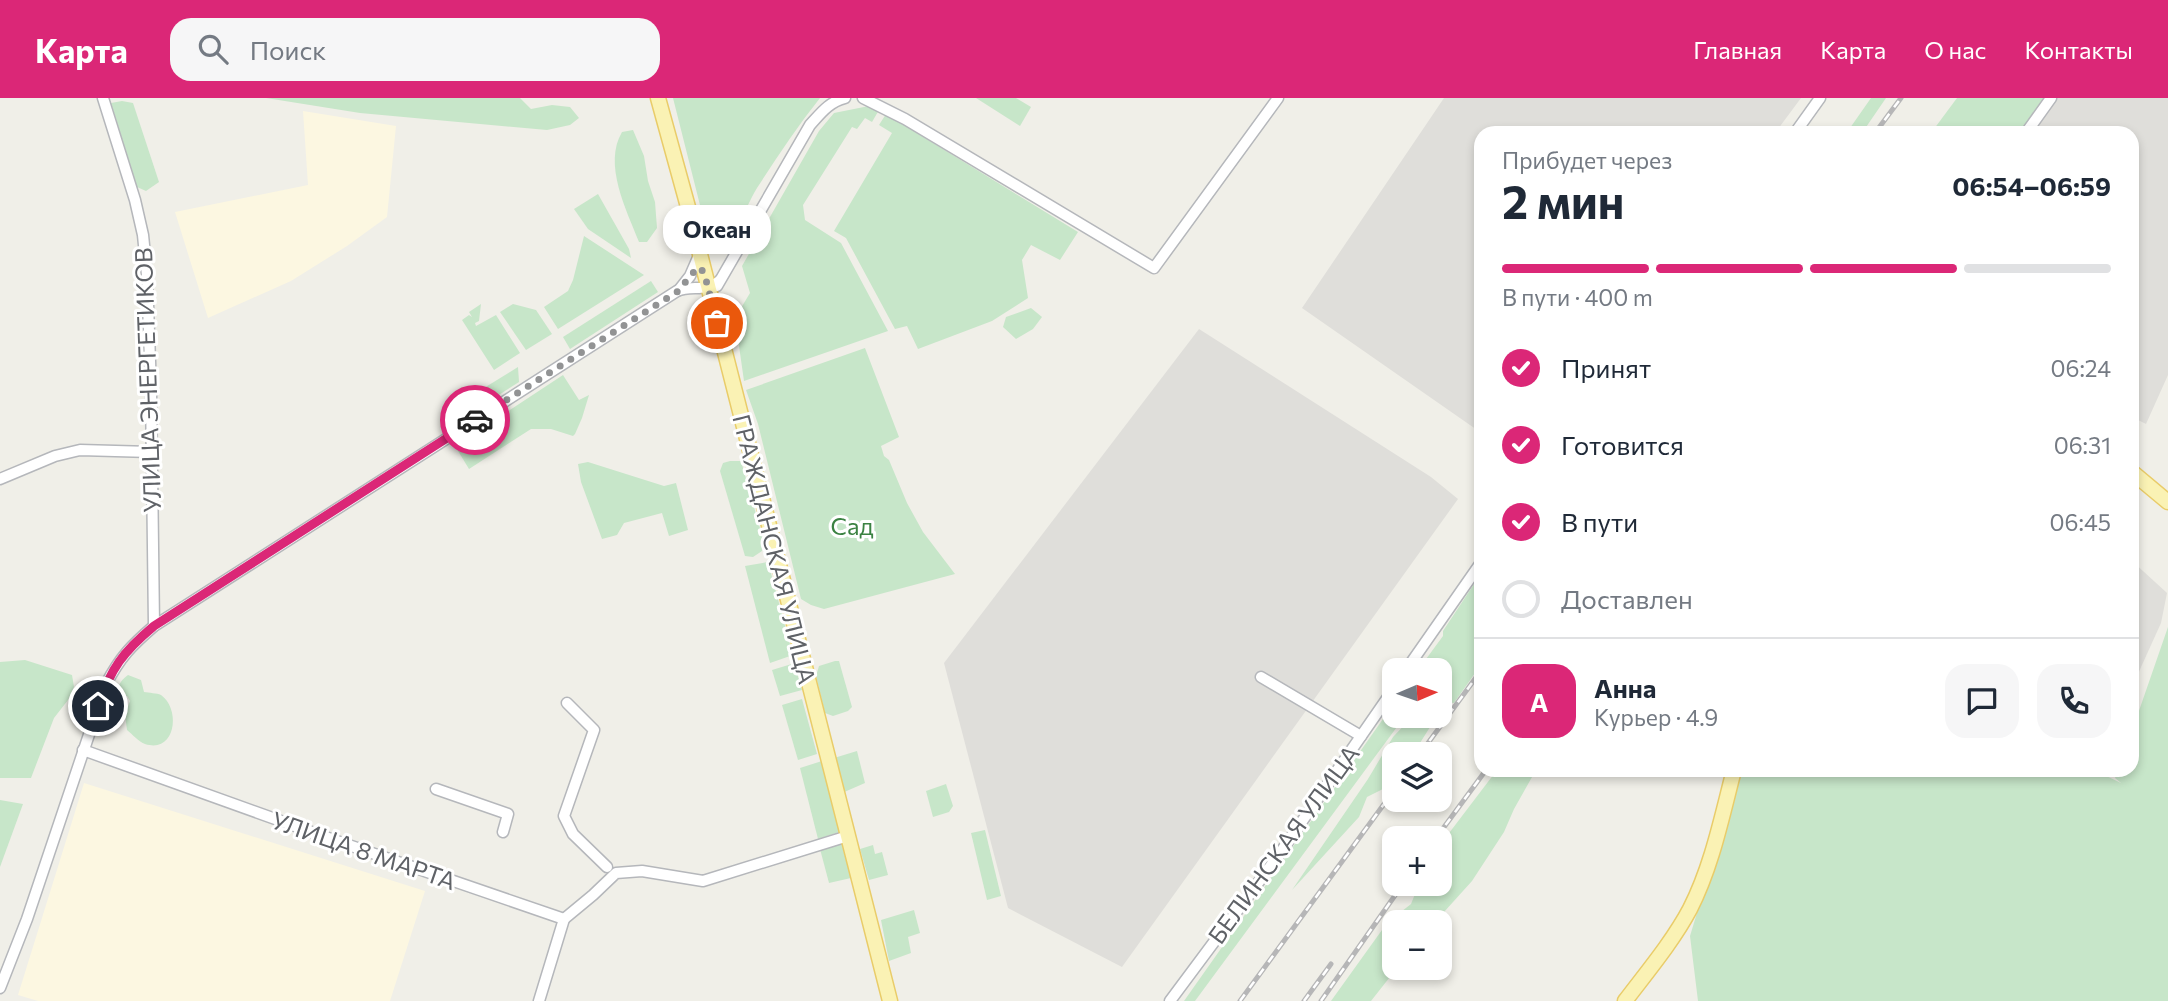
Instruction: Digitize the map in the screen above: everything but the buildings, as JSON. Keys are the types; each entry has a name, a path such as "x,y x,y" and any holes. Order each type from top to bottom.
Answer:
{"main road":[{"name":"ГРАЖДАНСКАЯ УЛИЦА","path":"658,98 699,252 699,271 713,289 890,1001"},
{"path":"2139,478 2168,502"},
{"path":"1625,1001 1679,928 1690,908 1718,831 1732,777"}],"street":[{"name":"УЛИЦА ЭНЕРГЕТИКОВ","path":"103,98 135,200 143,235 149,322 154,626"},
{"path":"0,988 27,919 106,684 119,659 154,626 677,292 690,287 713,289 810,125 835,101 845,98"},
{"path":"863,98 911,123 1154,268 1278,98"},
{"path":"1800,126 1820,98"},
{"path":"2031,126 2051,98"},
{"path":"695,236 728,239 749,230"},
{"path":"699,252 704,244 713,239"},
{"path":"677,292 699,271"},
{"path":"0,479 55,456 80,450 151,452"},
{"path":"1414,658 1474,573"},
{"path":"1261,677 1361,736"},
{"path":"567,703 594,730 564,816 573,834 607,867"},
{"name":"БЕЛИНСКАЯ УЛИЦА","path":"1170,1001 1278,856 1382,706"},
{"name":"УЛИЦА 8 МАРТА","path":"83,750 564,919"},
{"path":"436,789 508,814 503,832"},
{"path":"539,1001 564,919 616,873 642,871 703,881 848,836"}],"shaded area":[{"path":"1444,98 1801,98 1780,126 1474,126 1474,428 1302,308"},
{"path":"2055,98 2168,98 2168,375 2146,424 2139,420 2139,126 2035,126"},
{"path":"303,111 396,126 387,217 291,281 208,318 175,212 308,185"},
{"path":"1199,329 1431,477 1458,499 1122,967 1008,908 944,663"},
{"path":"2139,567 2167,593 2161,623 2139,672"},
{"path":"84,783 425,891 390,1001 38,1001 18,995"}],"green space":[{"path":"266,98 520,98 531,109 552,105 570,107 579,118 570,125 547,130 360,113"},
{"path":"673,98 820,98 772,165 741,217 728,228 716,231 708,229 703,217"},
{"path":"976,98 1016,98 1031,107 1020,126"},
{"path":"1871,98 1886,98 1867,126 1851,126"},
{"path":"1957,98 2045,98 2025,126 1936,126"},
{"path":"111,103 133,103 159,182 146,191 137,187"},
{"path":"869,106 879,110 872,122 865,118 857,129 852,127 803,205 805,220 841,243 888,331 744,381 735,318 750,293 742,266 819,131 834,113"},
{"path":"886,114 1078,232 1060,260 1031,245 1022,260 1028,298 992,321 918,349 907,326 895,329 846,238 834,231 892,133 879,125"},
{"path":"633,130 644,156 655,202 657,228 647,242 639,242 618,187 616,172 615,158 622,132"},
{"path":"598,194 629,249 631,258 588,229 574,209"},
{"path":"584,236 644,275 558,329 544,307 568,291"},
{"path":"651,281 658,292 570,349 563,337"},
{"path":"481,304 476,326 496,315 520,353 494,370 462,320 469,315 472,317 469,312"},
{"path":"513,304 536,310 552,334 526,350 500,312"},
{"path":"1031,308 1042,317 1033,329 1016,339 1003,327 1006,317"},
{"name":"Сад","path":"865,348 899,437 881,446 884,456 889,460 923,532 955,574 824,609 801,599 758,424 746,390"},
{"path":"518,367 519,382 491,400 484,388"},
{"path":"563,375 579,400 589,395 573,436 551,429 531,429 469,469 455,446"},
{"path":"741,461 763,539 762,551 753,557 745,556 720,471 723,463"},
{"path":"588,462 664,486 676,483 688,530 669,536 662,513 624,523 617,535 602,539 581,482 578,464"},
{"path":"768,562 793,655 770,663 745,566"},
{"path":"1474,584 1474,675 1454,703 1452,658 1427,658 1443,636 1443,631"},
{"path":"2168,627 2168,1001 1698,1001 1690,936 1738,777 2109,777 2121,783 2115,777 2139,777 2139,711"},
{"path":"25,660 72,675 74,687 54,718 31,778 0,778 0,662"},
{"path":"839,661 852,707 833,716 825,713 816,676 819,666"},
{"path":"795,663 802,690 780,696 772,670"},
{"path":"128,675 141,680 144,692 161,695 167,702 173,719 169,737 163,743 145,744 127,730 125,715 130,701 127,696 119,697 118,687"},
{"path":"802,699 817,754 798,760 782,705"},
{"path":"1382,720 1382,728 1396,728 1386,742 1382,742 1382,747 1195,1001 1184,1001"},
{"path":"1402,728 1429,728 1421,742 1390,742"},
{"path":"857,751 865,783 842,793 834,758"},
{"path":"1382,755 1382,790 1367,797 1359,817 1292,890"},
{"path":"822,761 839,832 818,839 800,768"},
{"path":"1492,777 1532,777 1504,832 1472,881 1446,910 1403,910 1411,904 1414,896 1452,896 1452,829"},
{"path":"946,784 953,806 949,812 933,817 926,791"},
{"path":"0,800 23,804 0,867"},
{"path":"985,830 1001,896 987,900 971,833"},
{"path":"841,842 851,878 829,883 820,849"},
{"path":"873,845 875,854 882,852 888,875 869,880 860,849"},
{"path":"914,910 920,933 908,937 911,953 889,961 881,920"},
{"path":"1382,930 1382,980 1388,980 1371,1001 1331,1001"}],"railway":[{"path":"1880,126 1901,98"},
{"path":"1429,742 1474,680"},
{"path":"1445,826 1481,777"},
{"path":"1240,1001 1382,807"},
{"path":"1321,1001 1395,896"},
{"path":"1304,1001 1331,964"}],"way so far":[{"path":"475,420 677,292 698,267 704,272 717,323"}],"place":[{"name":"Океан","path":"717,323"}],"route":[{"path":"98,706 119,659 154,626 475,420"}]}
